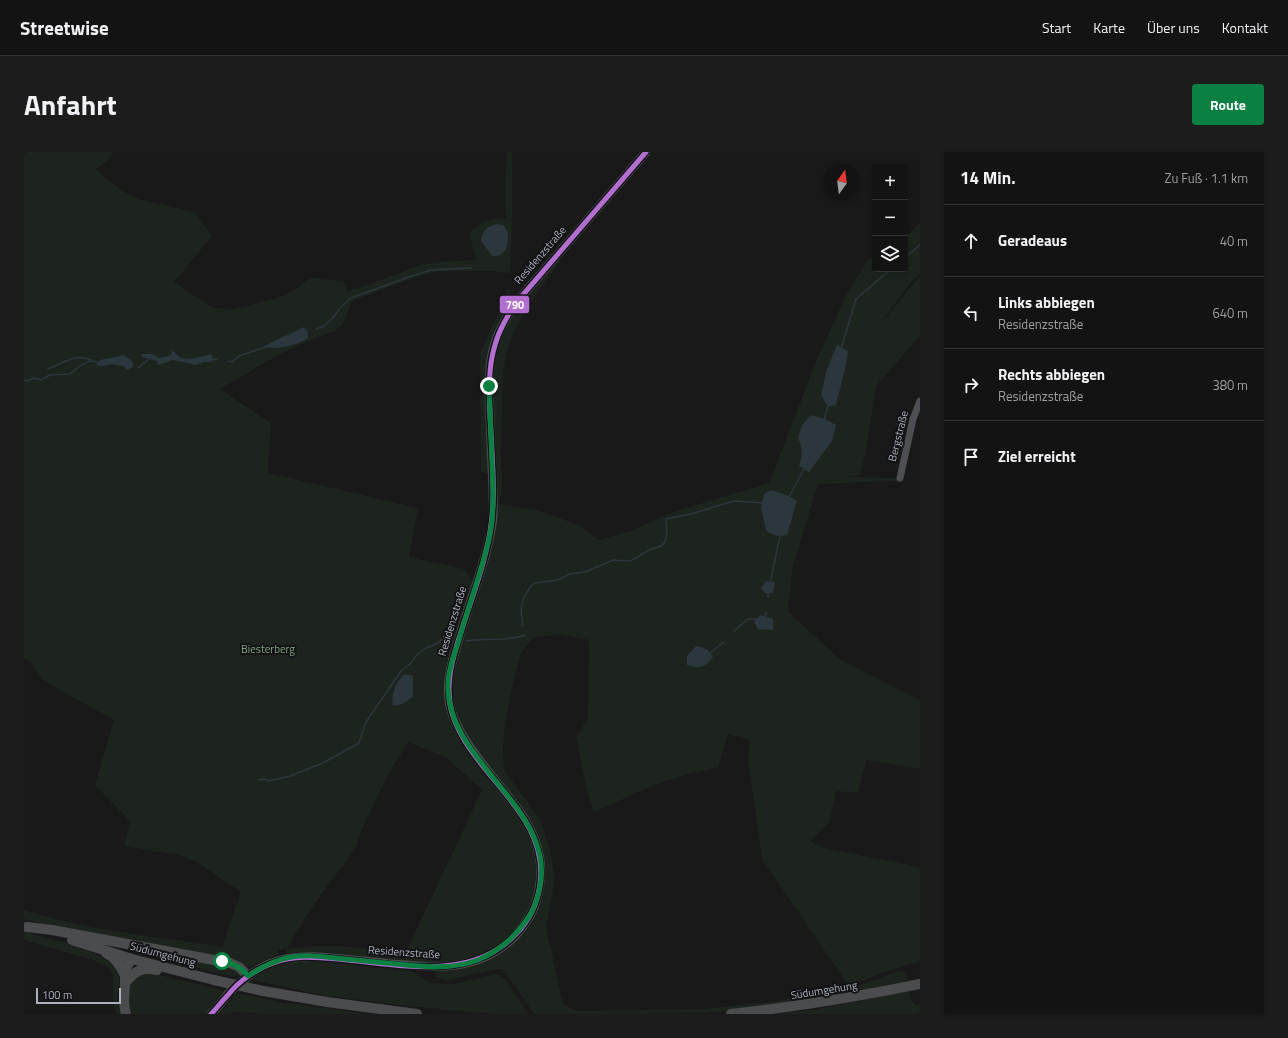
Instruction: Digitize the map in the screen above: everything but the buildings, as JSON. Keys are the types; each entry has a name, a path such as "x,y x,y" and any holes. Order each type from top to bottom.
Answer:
{"main road":[{"name":"Residenzstraße","path":"213,1013 228,995 248,976 265,965 284,958 304,956 441,968 462,965 478,960 507,944 520,930 535,908 541,883 541,865 533,836 524,818 466,741 456,725 449,701 448,686 451,662 486,551 492,523 493,485 489,386 491,356 501,328 514,304 646,152"},
{"path":"25,926 230,963 239,967 248,976"},
{"name":"Südumgehung","path":"25,926 132,959 214,980 263,991 327,1002 417,1014"},
{"path":"97,948 111,955 118,962 125,980"},
{"path":"126,1014 123,1002 125,980 128,965 132,959"},
{"path":"125,980 142,969 170,973 185,973"},
{"name":"Südumgehung","path":"731,1014 789,1008 920,984"}],"street":[{"name":"Bergstraße","path":"900,478 913,419 920,401"}],"green space":[{"name":"Biesterberg","path":"24,152 113,152 108,160 96,169 105,178 138,199 195,212 212,236 174,282 211,307 230,310 278,298 294,290 311,277 344,282 348,291 420,265 437,262 476,260 470,236 471,231 487,220 506,218 505,189 507,152 512,152 510,273 490,271 438,271 416,277 352,301 342,326 337,328 335,331 315,338 278,355 220,389 271,423 268,473 418,508 409,557 464,569 474,582 492,544 498,505 489,474 481,472 480,354 504,303 508,287 512,296 521,301 557,259 560,261 534,297 512,335 506,354 503,374 501,453 502,495 498,504 540,511 581,526 598,540 628,532 673,512 769,483 818,357 847,293 868,260 872,258 872,272 908,272 908,235 920,223 920,273 912,281 876,329 920,276 920,336 877,385 865,456 860,475 843,477 900,478 910,442 901,481 818,484 793,566 788,612 841,660 920,700 920,769 866,760 858,793 836,791 830,821 810,841 824,848 920,867 920,961 884,972 849,986 762,859 748,760 750,740 728,734 718,767 684,775 652,786 594,812 586,787 576,737 588,719 589,640 558,634 533,638 521,653 514,678 505,725 503,747 504,770 541,821 550,850 555,878 546,927 563,1005 579,1011 703,1009 776,1001 851,990 850,989 899,971 903,971 906,974 907,981 806,1001 729,1011 640,1014 534,1014 504,970 498,969 447,980 436,977 433,963 322,952 287,953 286,949 278,950 278,954 250,967 24,919 24,910 97,928 222,947 241,892 197,862 179,855 124,846 130,821 95,785 114,720 42,680 30,661 24,659","holes":["802,425 804,468 799,466 802,452 798,438","760,615 773,619 773,630 758,629","408,742 447,758 482,790 405,954 342,946 313,946 287,949 310,911 351,855 388,775"]},
{"path":"24,932 78,947 105,959 114,967 119,975 117,999 121,1014 117,1014 113,1004 113,974 108,967 93,960 24,940"},
{"path":"92,941 231,968 240,975 237,977 221,974"},
{"path":"309,961 411,971 430,983 454,984 497,974 505,979 528,1014 493,1014 327,996 252,980 272,968 292,962"},
{"path":"143,973 151,973 226,991 207,1014 132,1014 127,997 129,984 132,980"},
{"path":"909,991 911,1000 915,1005 920,1004 920,1014 777,1014 813,1010"},
{"path":"236,993 285,1003 369,1014 265,1014 235,1012 230,1014 220,1014"}],"shaded area":[{"path":"497,224 503,225 508,232 508,241 504,252 497,256 492,256 481,241 486,229"},
{"path":"304,327 308,332 308,338 304,341 282,347 270,348 264,346"},
{"path":"837,345 848,351 846,365 836,405 828,407 821,395 827,369"},
{"path":"172,349 175,354 184,358 190,359 211,354 213,357 211,362 204,362 196,365 173,360 158,365 157,361 142,357 142,354 152,354 159,358 171,355"},
{"path":"124,355 132,361 133,367 127,370 124,366 113,364 103,366 96,365 100,360"},
{"path":"811,415 825,419 836,425 832,441 809,472 799,466 802,452 798,438 802,425"},
{"path":"771,490 789,496 797,501 787,535 781,536 771,534 766,531 761,507 764,494"},
{"path":"766,581 775,582 773,593 765,593 761,588"},
{"path":"760,615 773,619 773,630 758,629 754,622"},
{"path":"696,646 707,649 713,657 702,667 687,665 687,656"},
{"path":"405,674 413,676 413,697 402,704 394,706 392,698 393,693 399,680"}],"waterway":[{"path":"908,255 920,245"},
{"path":"316,329 324,326 351,298 431,270 471,268"},
{"path":"841,349 856,299 888,272"},
{"path":"228,361 232,362 239,356 266,347"},
{"path":"48,369 74,358 85,358 91,360"},
{"path":"138,368 150,358"},
{"path":"212,360 217,359"},
{"path":"24,380 27,381 34,378 41,380 50,375 70,374 87,362 93,361 99,363"},
{"path":"824,421 828,405"},
{"path":"789,497 805,467"},
{"path":"523,626 521,611 523,599 531,586 535,583 558,580 569,574 585,572 613,560 630,561 651,549 661,546 665,542 667,533 666,519 691,514 734,501 764,503"},
{"path":"770,583 780,536"},
{"path":"765,617 766,612"},
{"path":"734,631 748,619 757,619"},
{"path":"466,641 503,639 525,635"},
{"path":"259,780 264,779 269,781 290,776 323,763 359,743 366,722 401,671 424,649 438,643 445,636 451,638"},
{"path":"710,653 724,642"}],"transit line":[{"name":"790","path":"211,1014 243,980 254,972 281,960 313,957 408,966 432,967 455,965 477,959 498,949 521,929 532,912 540,885 540,859 533,836 522,815 475,756 462,735 452,713 449,691 449,681 453,660 484,561 490,534 493,501 493,467 489,388 491,362 499,334 515,304 646,152"}],"route":[{"path":"222,961 239,967 248,976 265,965 284,958 304,956 441,968 462,965 478,960 507,944 520,930 535,908 541,883 541,865 533,836 524,818 466,741 456,725 449,701 448,686 451,662 488,544 492,523 493,478 489,386"}]}
